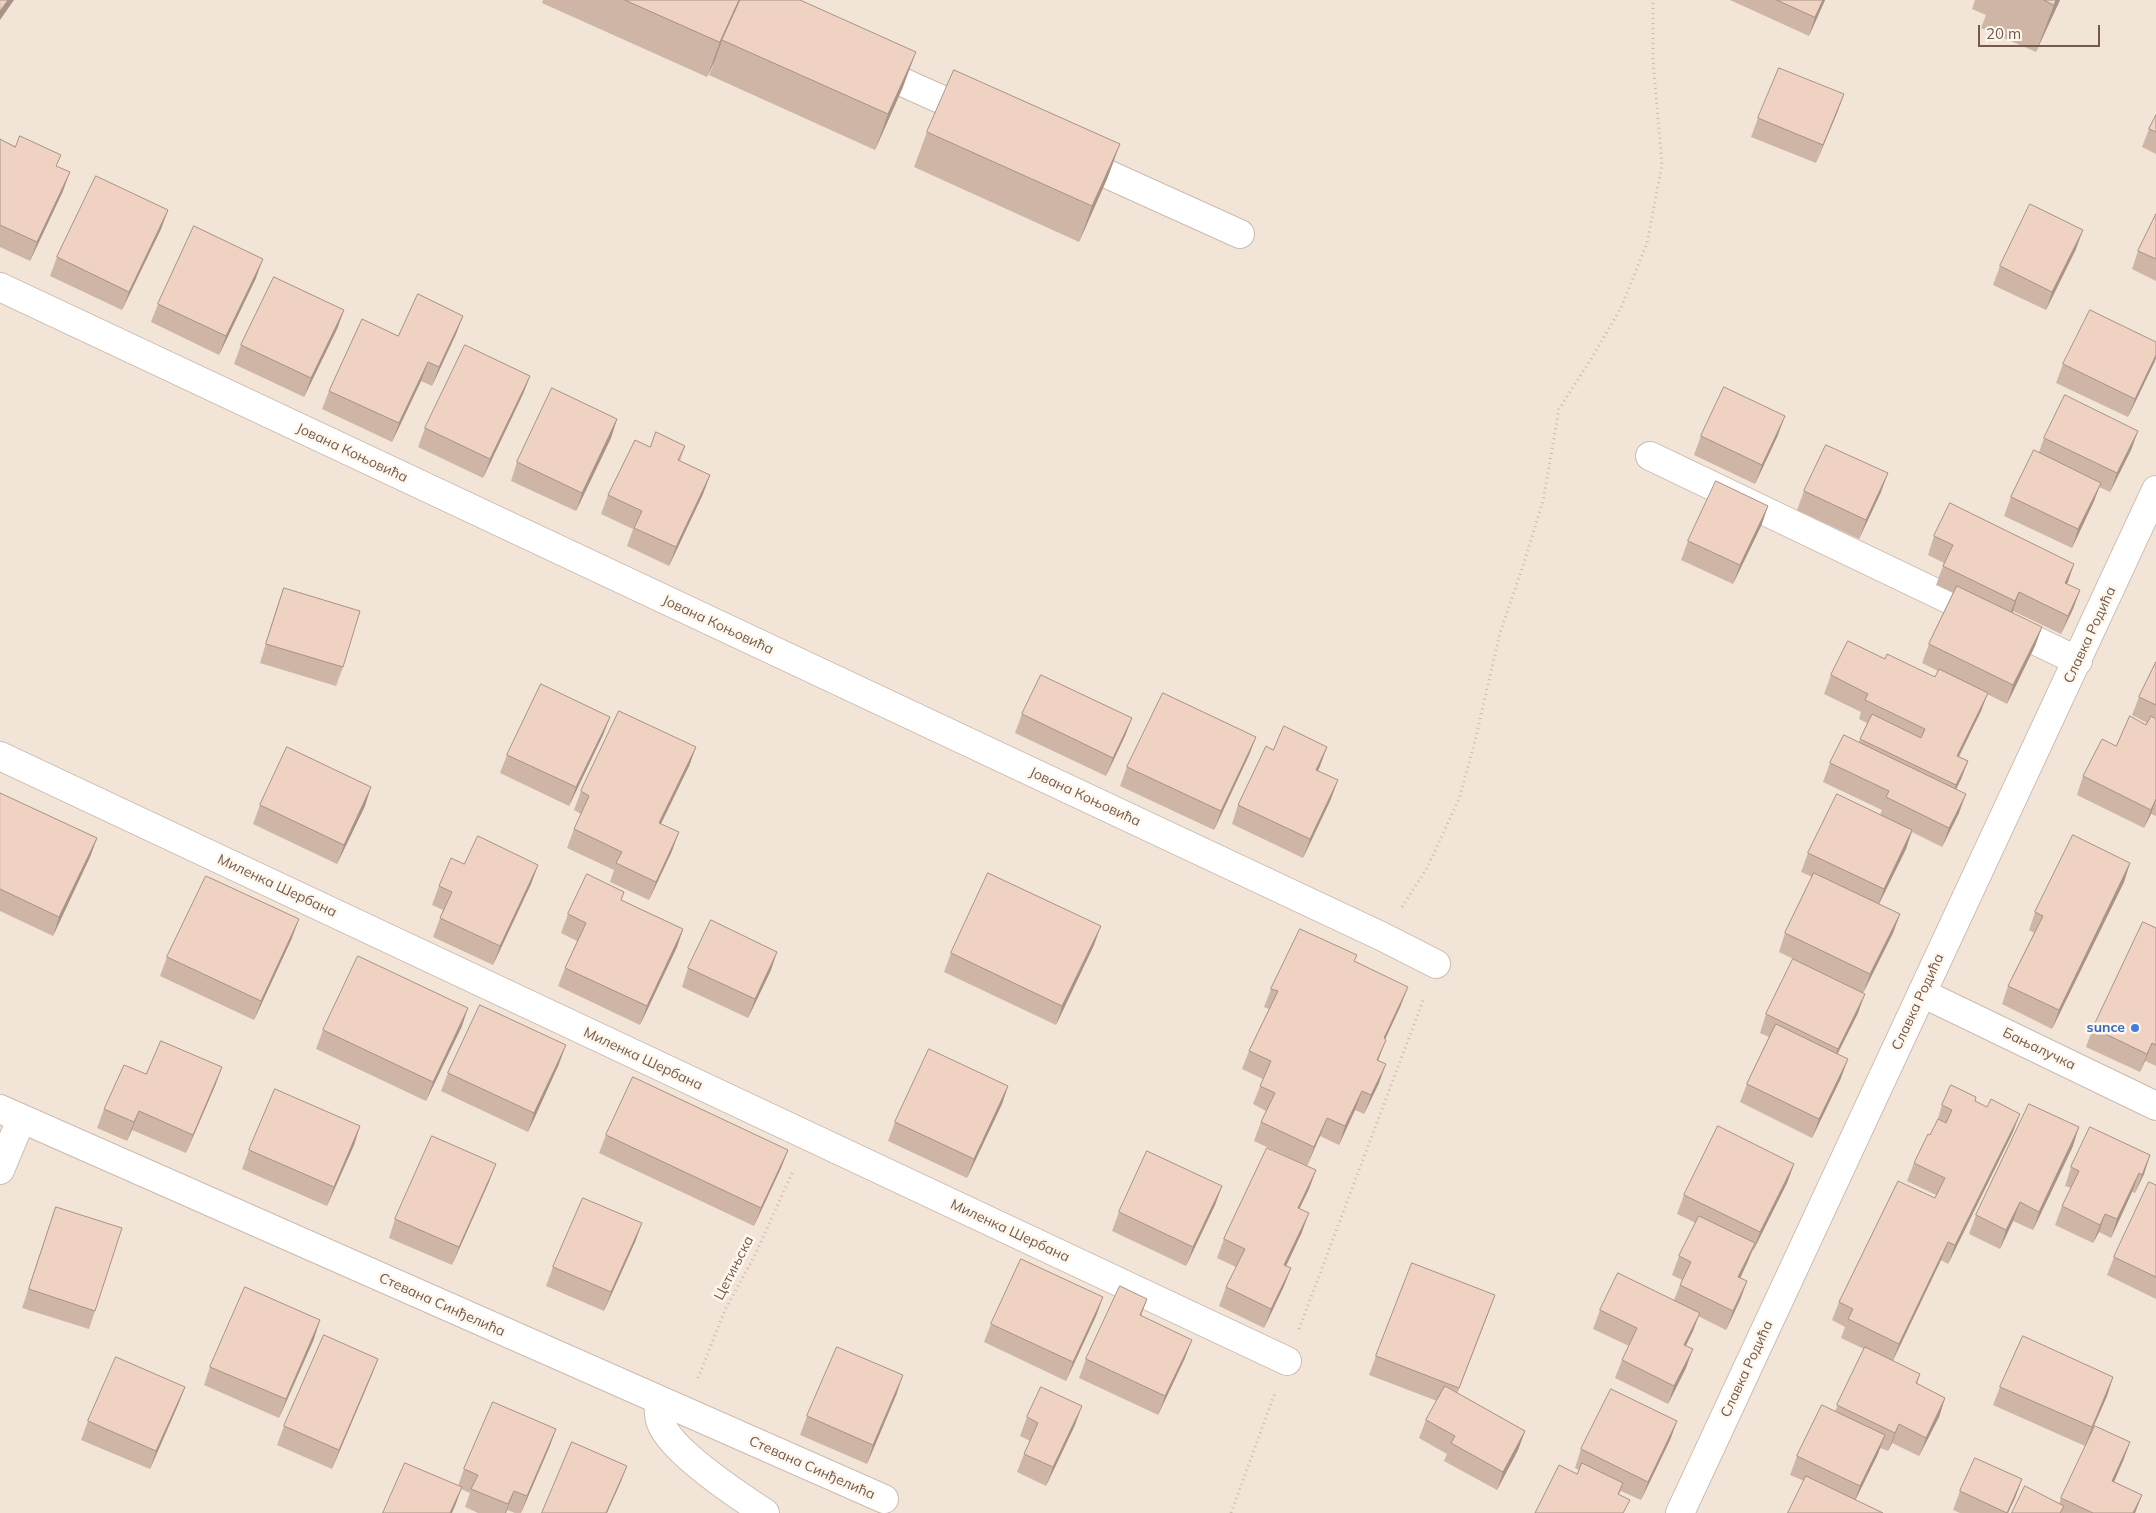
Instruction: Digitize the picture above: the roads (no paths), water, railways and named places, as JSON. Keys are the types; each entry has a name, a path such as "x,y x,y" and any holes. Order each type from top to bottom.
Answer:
{"street":[{"path":"849,58 995,123"},
{"path":"1049,148 1240,234"},
{"name":"Јована Коњовића","path":"0,287 1383,937 1436,964"},
{"path":"1650,456 2078,661"},
{"name":"Славка Родића","path":"1680,1513 2156,490"},
{"name":"Миленка Шербана","path":"0,756 1286,1361"},
{"name":"Бањалучка","path":"1922,993 2156,1106"},
{"path":"0,1170 11,1115"},
{"name":"Стевана Синђелића","path":"11,1115 884,1499"},
{"path":"658,1400 661,1423 677,1446 729,1490 765,1513"}],"place":[{"name":"sunce","path":"2135,1028"}]}
